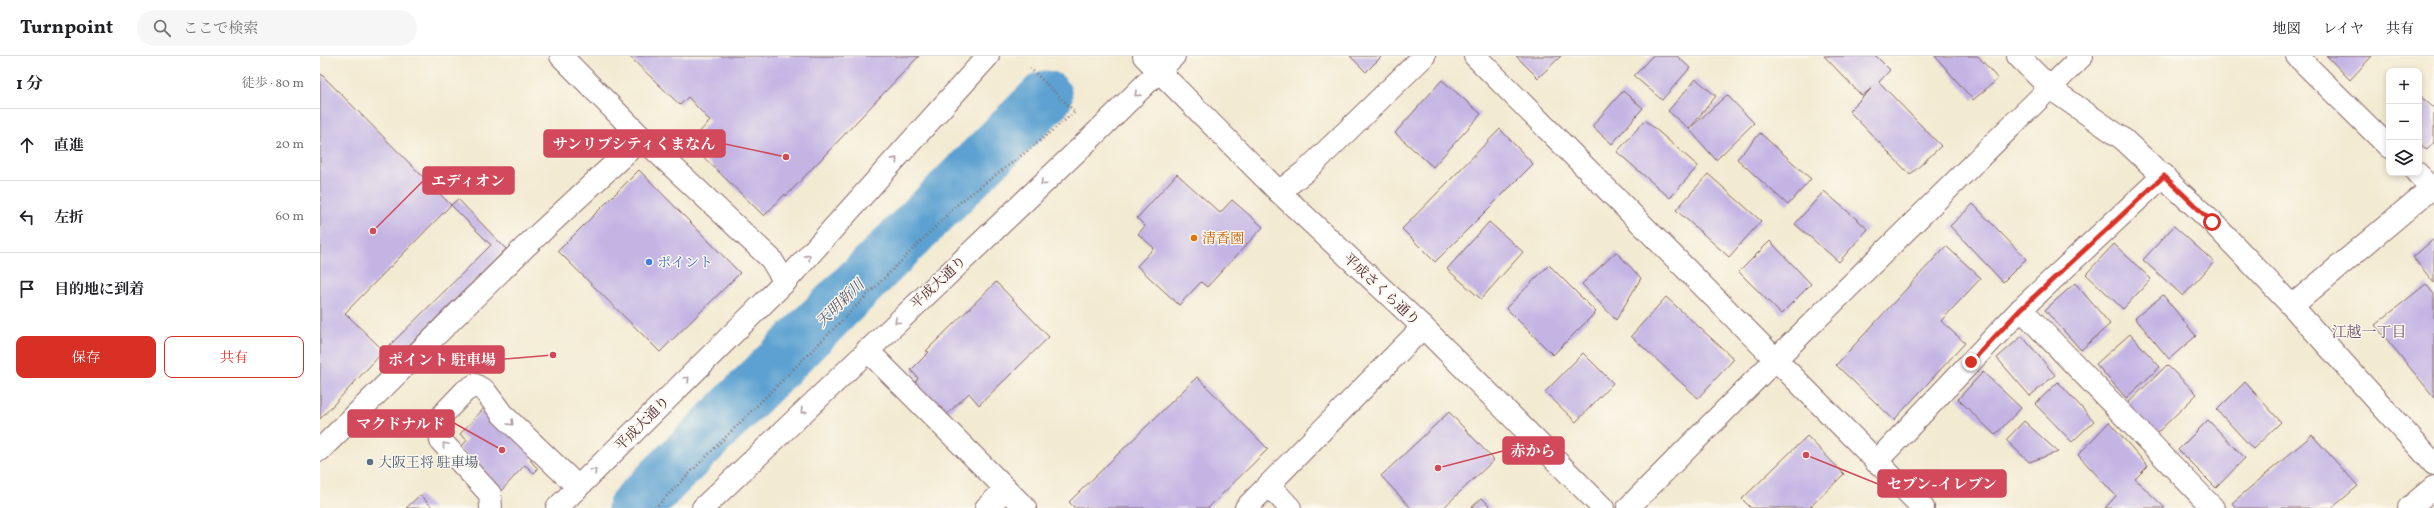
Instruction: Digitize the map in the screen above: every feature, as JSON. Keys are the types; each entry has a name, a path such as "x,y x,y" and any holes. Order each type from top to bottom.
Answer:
{"street":[{"path":"561,56 642,138 771,259 785,282"},
{"name":"平成大通り","path":"557,508 785,282 988,56"},
{"name":"平成さくら通り","path":"1144,56 1167,64 1279,192 1423,327 1603,508"},
{"path":"1279,192 1307,170 1424,56"},
{"path":"1475,56 1923,508"},
{"path":"2018,56 2050,88 2123,139 2212,222 2292,306 2434,464"},
{"path":"1628,508 2082,56"},
{"path":"2297,56 2386,144"},
{"name":"平成大通り","path":"703,508 1167,64"},
{"path":"320,450 525,247 642,138"},
{"path":"1876,462 2021,309 2164,176"},
{"path":"2292,306 2433,187 2420,176"},
{"path":"2021,309 2213,508"},
{"path":"1246,508 1423,327"},
{"path":"867,350 1025,508"},
{"path":"491,508 490,494 441,441 439,425 444,413 465,391 475,385 485,391 502,414 578,487"},
{"path":"1269,485 1290,508"},
{"path":"2409,508 2434,487"},
{"path":"986,508 1006,489"}],"path":[{"path":"655,508 959,203 1030,149 1075,112 1030,68"}],"building":[{"path":"629,56 919,56 786,196 785,194 764,216 689,143 710,121 688,97 680,105"},
{"path":"1350,56 1382,56 1366,72"},
{"path":"1516,56 1561,56 1538,78"},
{"path":"1652,56 1677,56 1690,68 1662,100 1634,76"},
{"path":"1824,56 1876,56 1890,70 1879,82 1941,146 1910,175 1849,111 1873,87 1862,96"},
{"path":"1935,56 1978,56 1998,79 1973,100"},
{"path":"2327,56 2372,56 2350,80"},
{"path":"320,73 451,205 345,313 384,351 320,419"},
{"path":"1696,79 1716,96 1689,129 1668,111"},
{"path":"1442,80 1481,114 1433,167 1395,133"},
{"path":"1623,91 1643,108 1612,144 1592,126"},
{"path":"1727,95 1754,123 1716,160 1689,129"},
{"path":"2422,98 2434,108 2434,142 2427,150 2422,146"},
{"path":"1645,120 1698,166 1670,198 1617,152"},
{"path":"1500,129 1533,164 1435,262 1402,229"},
{"path":"1760,133 1811,179 1788,205 1737,159"},
{"name":"ポイント","path":"639,170 740,273 660,352 558,251"},
{"name":"清香園","path":"1177,174 1220,213 1232,200 1263,227 1207,287 1201,282 1179,305 1137,266 1154,248 1138,234 1145,226 1137,218"},
{"path":"1708,174 1761,221 1729,257 1676,210"},
{"path":"1824,191 1868,229 1839,262 1795,224"},
{"path":"458,199 506,249 393,361 384,351 491,245 451,205"},
{"path":"1973,204 2026,259 2003,282 1950,226"},
{"path":"1489,222 1523,252 1481,299 1447,269"},
{"path":"2174,226 2214,262 2183,296 2143,260"},
{"path":"2434,239 2434,283 2413,257"},
{"path":"1770,241 1811,284 1781,314 1739,272"},
{"path":"2114,244 2151,279 2123,309 2086,274"},
{"path":"1946,246 1981,278 1941,321 1965,343 1894,420 1836,365"},
{"path":"1616,252 1641,278 1616,320 1582,284"},
{"path":"1549,265 1596,312 1553,355 1506,308"},
{"path":"996,282 1049,337 979,405 969,393 946,415 915,383 918,378 911,370 929,352 926,351"},
{"path":"2075,283 2110,324 2081,350 2045,310"},
{"path":"2426,284 2434,294 2434,397 2375,325"},
{"path":"2163,295 2196,336 2169,359 2135,318"},
{"path":"1666,297 1734,359 1698,398 1631,336"},
{"path":"2130,334 2160,367 2126,398 2096,364"},
{"path":"2022,336 2055,375 2030,396 1997,358"},
{"path":"1583,353 1613,383 1576,422 1545,392"},
{"path":"2167,365 2197,394 2154,436 2125,406"},
{"path":"1983,372 2021,408 1995,435 1958,399"},
{"path":"1197,377 1268,449 1208,508 1075,508 1069,502"},
{"path":"2058,382 2094,421 2072,442 2035,404"},
{"path":"2245,382 2281,422 2253,449 2217,410"},
{"path":"485,407 536,455 530,460 538,469 534,473 525,465 500,492 460,449 467,440 460,434"},
{"path":"1449,412 1494,460 1443,508 1411,508 1381,476"},
{"path":"2208,420 2245,458 2216,488 2178,450"},
{"path":"2024,421 2058,452 2029,462 2006,440"},
{"path":"2109,422 2148,466 2135,479 2165,508 2105,508 2116,496 2078,455"},
{"path":"2312,435 2358,486 2332,508 2237,508 2232,503"},
{"path":"1807,436 1844,474 1809,508 1751,508 1742,499"},
{"path":"420,495 433,508 406,508"},
{"path":"1482,498 1492,508 1471,508"}],"waterway":[{"name":"天明新川","path":"634,508 1046,97"}],"place":[{"name":"サンリブシティくまなん","path":"786,157"},
{"name":"エディオン","path":"373,231"},
{"name":"清香園","path":"1194,238"},
{"name":"ポイント","path":"649,262"},
{"name":"ポイント 駐車場","path":"553,355"},
{"name":"マクドナルド","path":"502,450"},
{"name":"セブン-イレブン","path":"1806,455"},
{"name":"大阪王将 駐車場","path":"370,462"},
{"name":"赤から","path":"1438,468"}],"district":[{"name":"江越一丁目","path":"2369,332"}],"route":[{"path":"1971,362 2021,309 2164,176 2212,222"}]}
